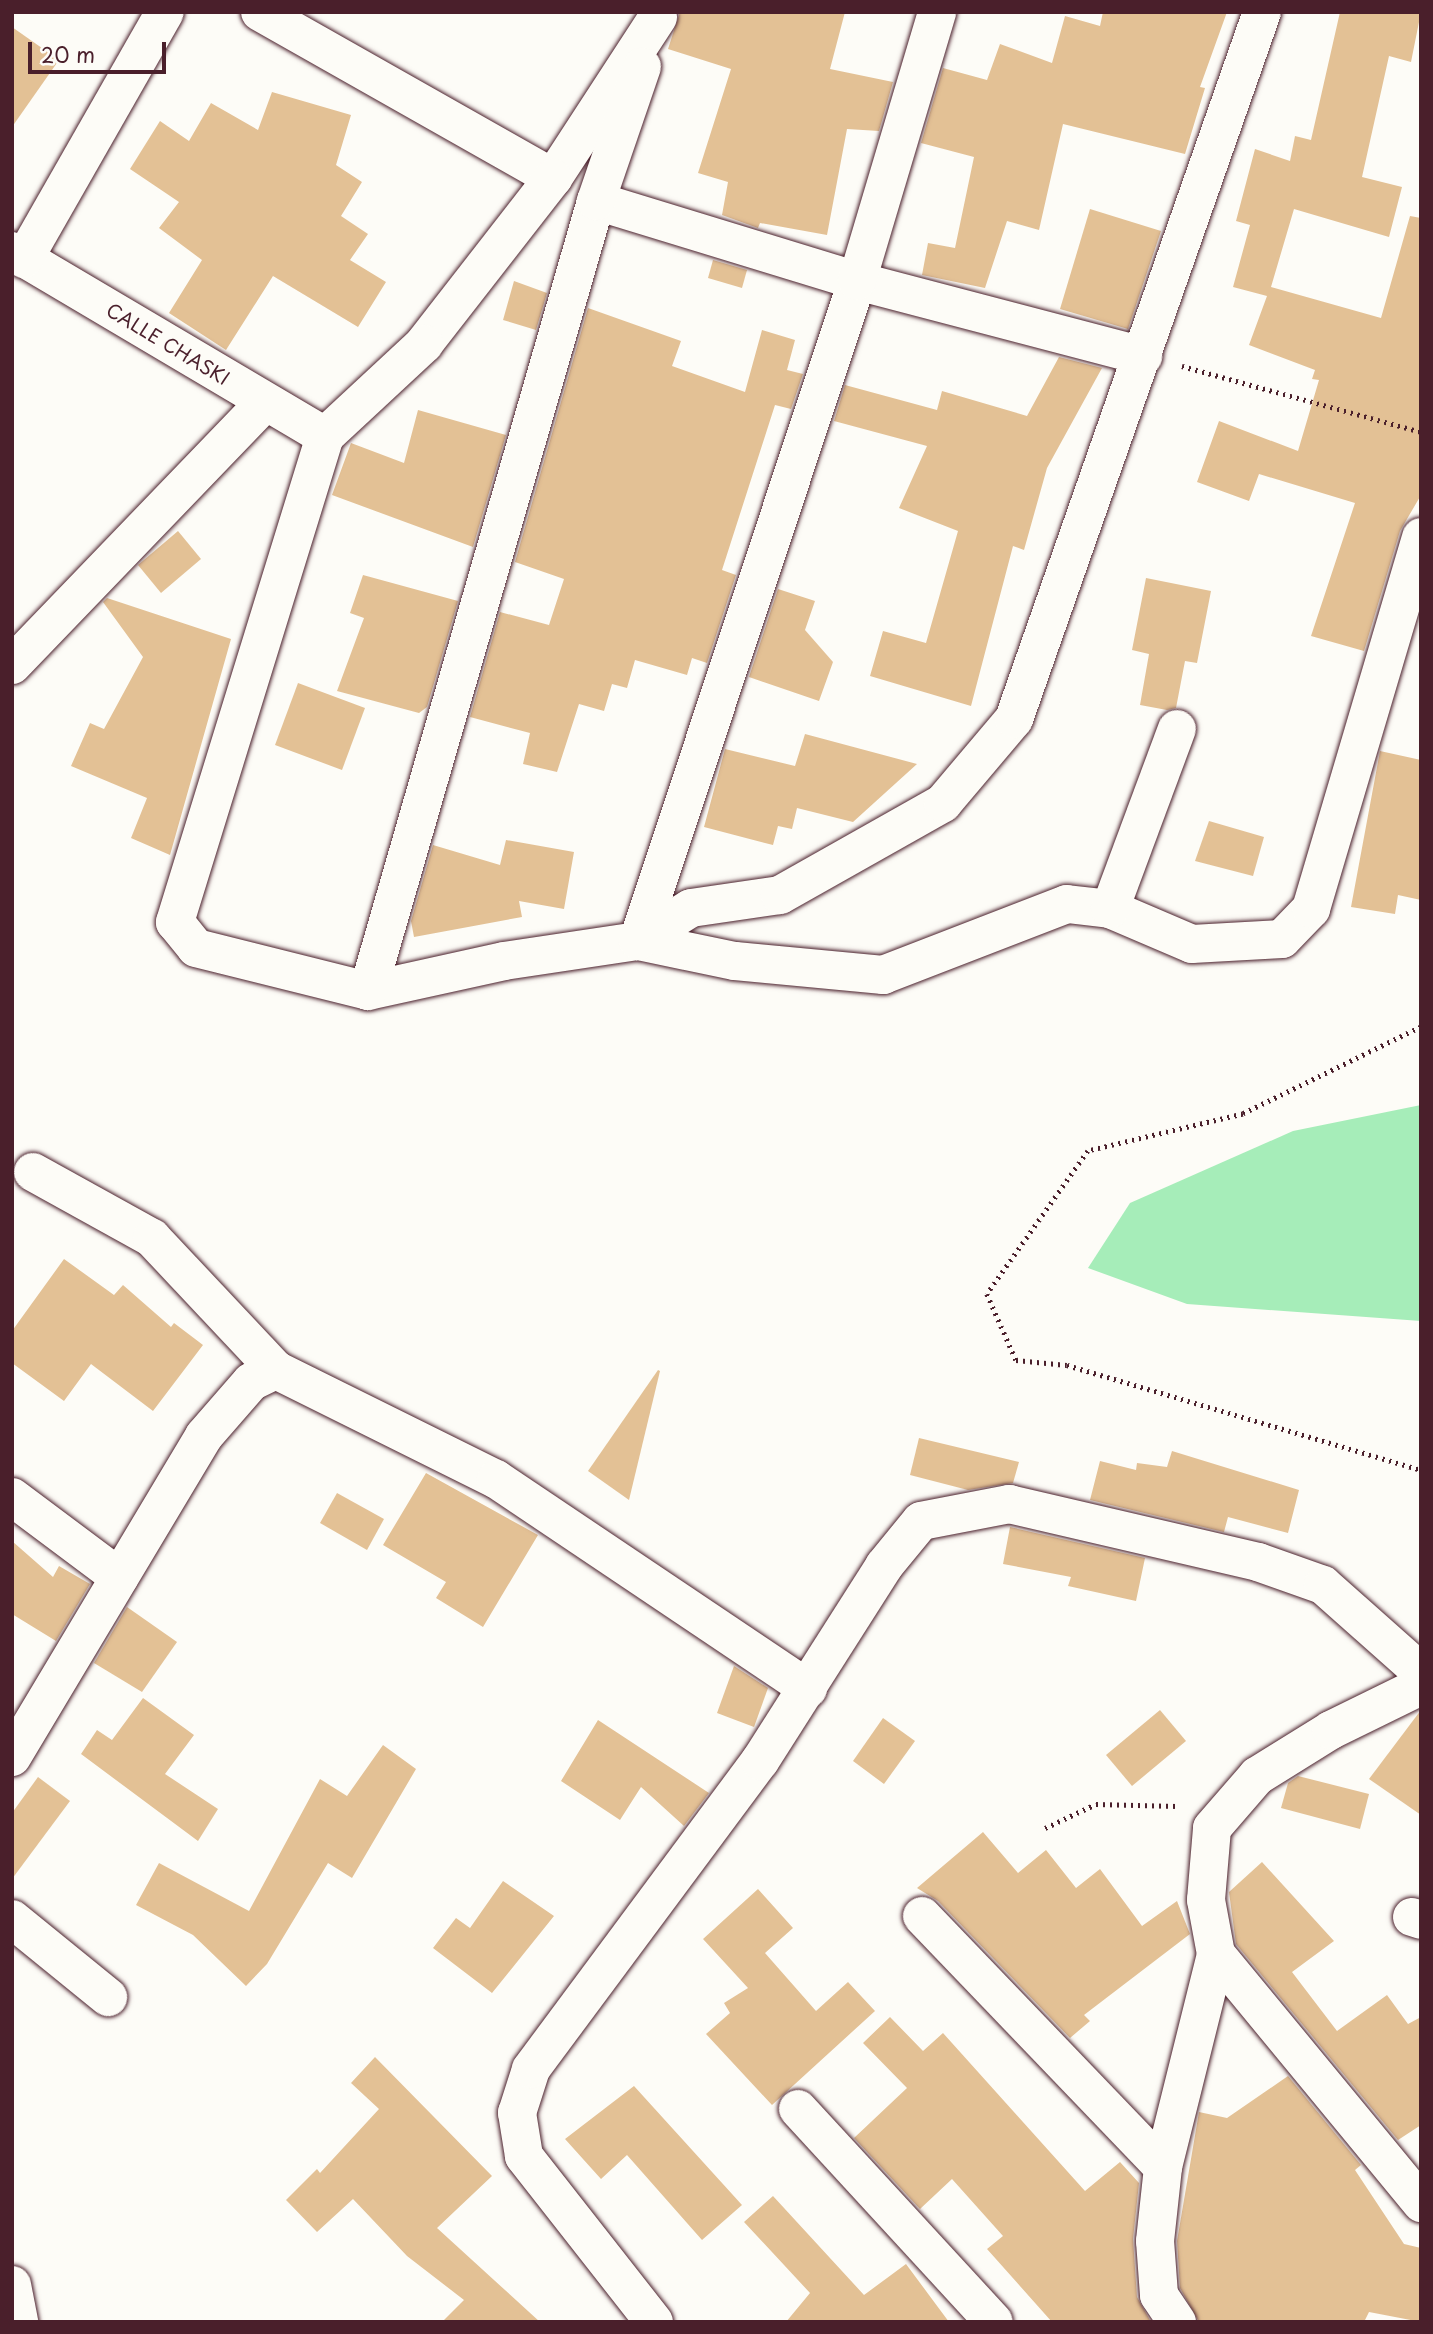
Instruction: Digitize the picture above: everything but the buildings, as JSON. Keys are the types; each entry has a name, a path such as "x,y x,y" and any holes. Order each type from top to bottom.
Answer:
{"street":[{"path":"18,255 165,12"},
{"path":"260,12 553,178"},
{"path":"638,941 857,281 937,12"},
{"path":"638,941 691,908 780,895 943,803 1014,719 1262,12"},
{"path":"659,14 553,178 424,344 325,436 175,922 196,948 368,992 504,961 638,941 734,961 883,975 1067,904 1110,909 1192,944 1241,946 1282,939 1311,909 1421,537"},
{"path":"368,992 596,201 659,14"},
{"path":"596,201 857,281 1143,356"},
{"name":"CALLE CHASKI","path":"18,255 325,436"},
{"path":"12,665 265,402"},
{"path":"1110,909 1177,729"},
{"path":"33,1172 152,1238 276,1370 496,1479 808,1689"},
{"path":"12,1757 224,1406 251,1382 276,1370"},
{"path":"12,1497 119,1577"},
{"path":"653,2322 524,2156 517,2113 531,2069 808,1689 884,1566 921,1521 1009,1504 1258,1562 1323,1584 1421,1672"},
{"path":"1177,2322 1159,2295 1155,2241 1163,2167 1216,1954 1206,1900 1212,1828 1257,1776 1331,1730 1421,1686"},
{"path":"922,1916 1163,2167"},
{"path":"12,1919 108,1997"},
{"path":"1216,1954 1421,2203"},
{"path":"798,2109 994,2322"},
{"path":"12,2285 19,2322"}],"path":[{"path":"1143,356 1421,432"},
{"path":"1421,1027 1243,1114 1088,1151 987,1294 1016,1360 1067,1365 1421,1470"},
{"path":"1045,1828 1096,1804 1190,1806 1212,1828"}],"green space":[{"path":"1421,1105 1421,1321 1187,1304 1088,1268 1130,1203 1293,1131"}]}
